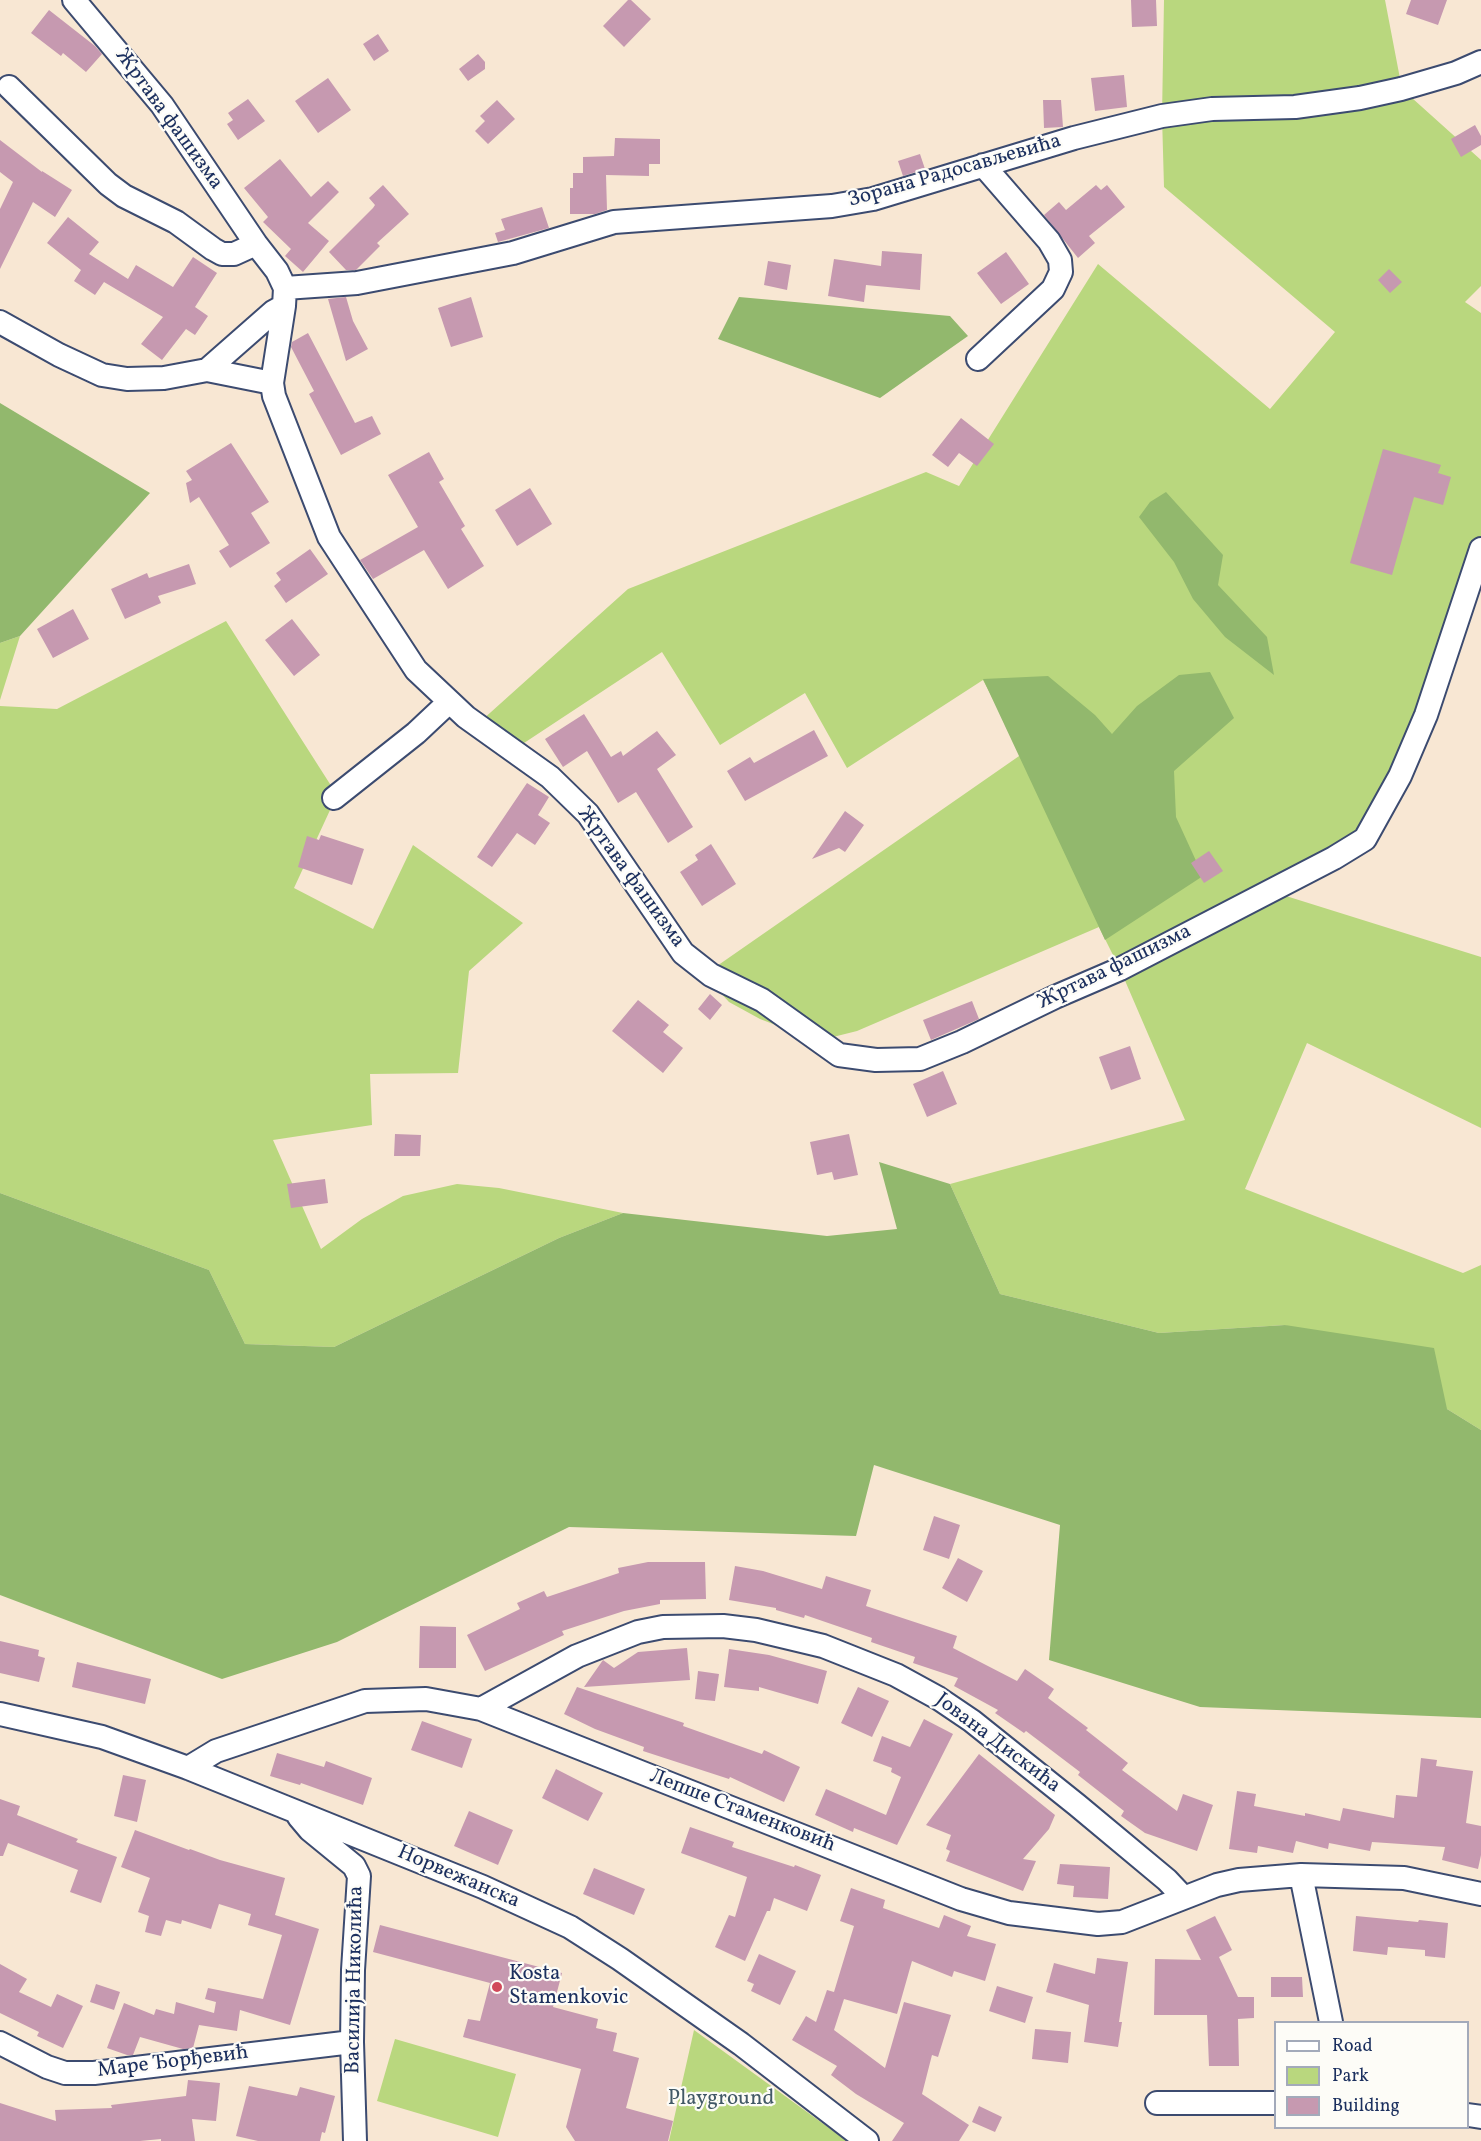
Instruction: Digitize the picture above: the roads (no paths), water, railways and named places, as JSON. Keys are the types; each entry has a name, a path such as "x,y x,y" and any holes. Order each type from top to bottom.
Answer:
{"street":[{"name":"Жртава фашизма","path":"74,0 162,105 256,244 277,271 285,297 272,383 274,396 329,537 416,670 466,717 550,777 588,814 682,953 711,975 762,1000 839,1055 876,1060 920,1059 962,1042 1055,997 1120,969 1334,858 1365,838 1400,776 1426,715 1481,549"},
{"name":"Зорана Радосављевића","path":"285,297 513,253 614,222 842,204 873,199 1074,138 1162,116 1212,109 1294,107 1360,98 1423,83 1456,73 1481,62"},
{"path":"9,87 108,184 124,196 176,222 222,254 234,254 256,244"},
{"path":"978,359 1053,289 1061,272 1060,260 1049,241 983,165"},
{"path":"207,369 273,312 285,297"},
{"path":"0,322 59,355 102,375 127,379 164,378 207,369 272,383"},
{"path":"334,798 416,733 449,702"},
{"name":"Јована Дискића","path":"481,1709 577,1656 638,1632 663,1627 723,1626 756,1630 823,1646 896,1675 938,1698 972,1721 1086,1812 1167,1880 1183,1897"},
{"name":"Лепше Стаменковић","path":"188,1768 216,1751 365,1701 426,1699 481,1709 961,1899 1009,1913 1098,1924 1122,1922 1217,1885 1239,1880 1301,1875 1404,1878 1481,1894"},
{"name":"Норвежанска","path":"0,1714 102,1737 188,1768 483,1887 570,1927 620,1959 741,2044 867,2141"},
{"name":"Василија Николића","path":"293,1810 310,1830 354,1866 359,1876 353,1970 352,2042 355,2141"},
{"path":"1301,1875 1331,2021"},
{"name":"Маре Ђорђевић","path":"0,2043 47,2067 65,2073 94,2073 352,2042"},
{"path":"1157,2103 1274,2103"}],"place":[{"name":"Kosta Stamenkovic","path":"497,1987"}],"park label":[{"name":"Playground","path":"721,2100"}]}
